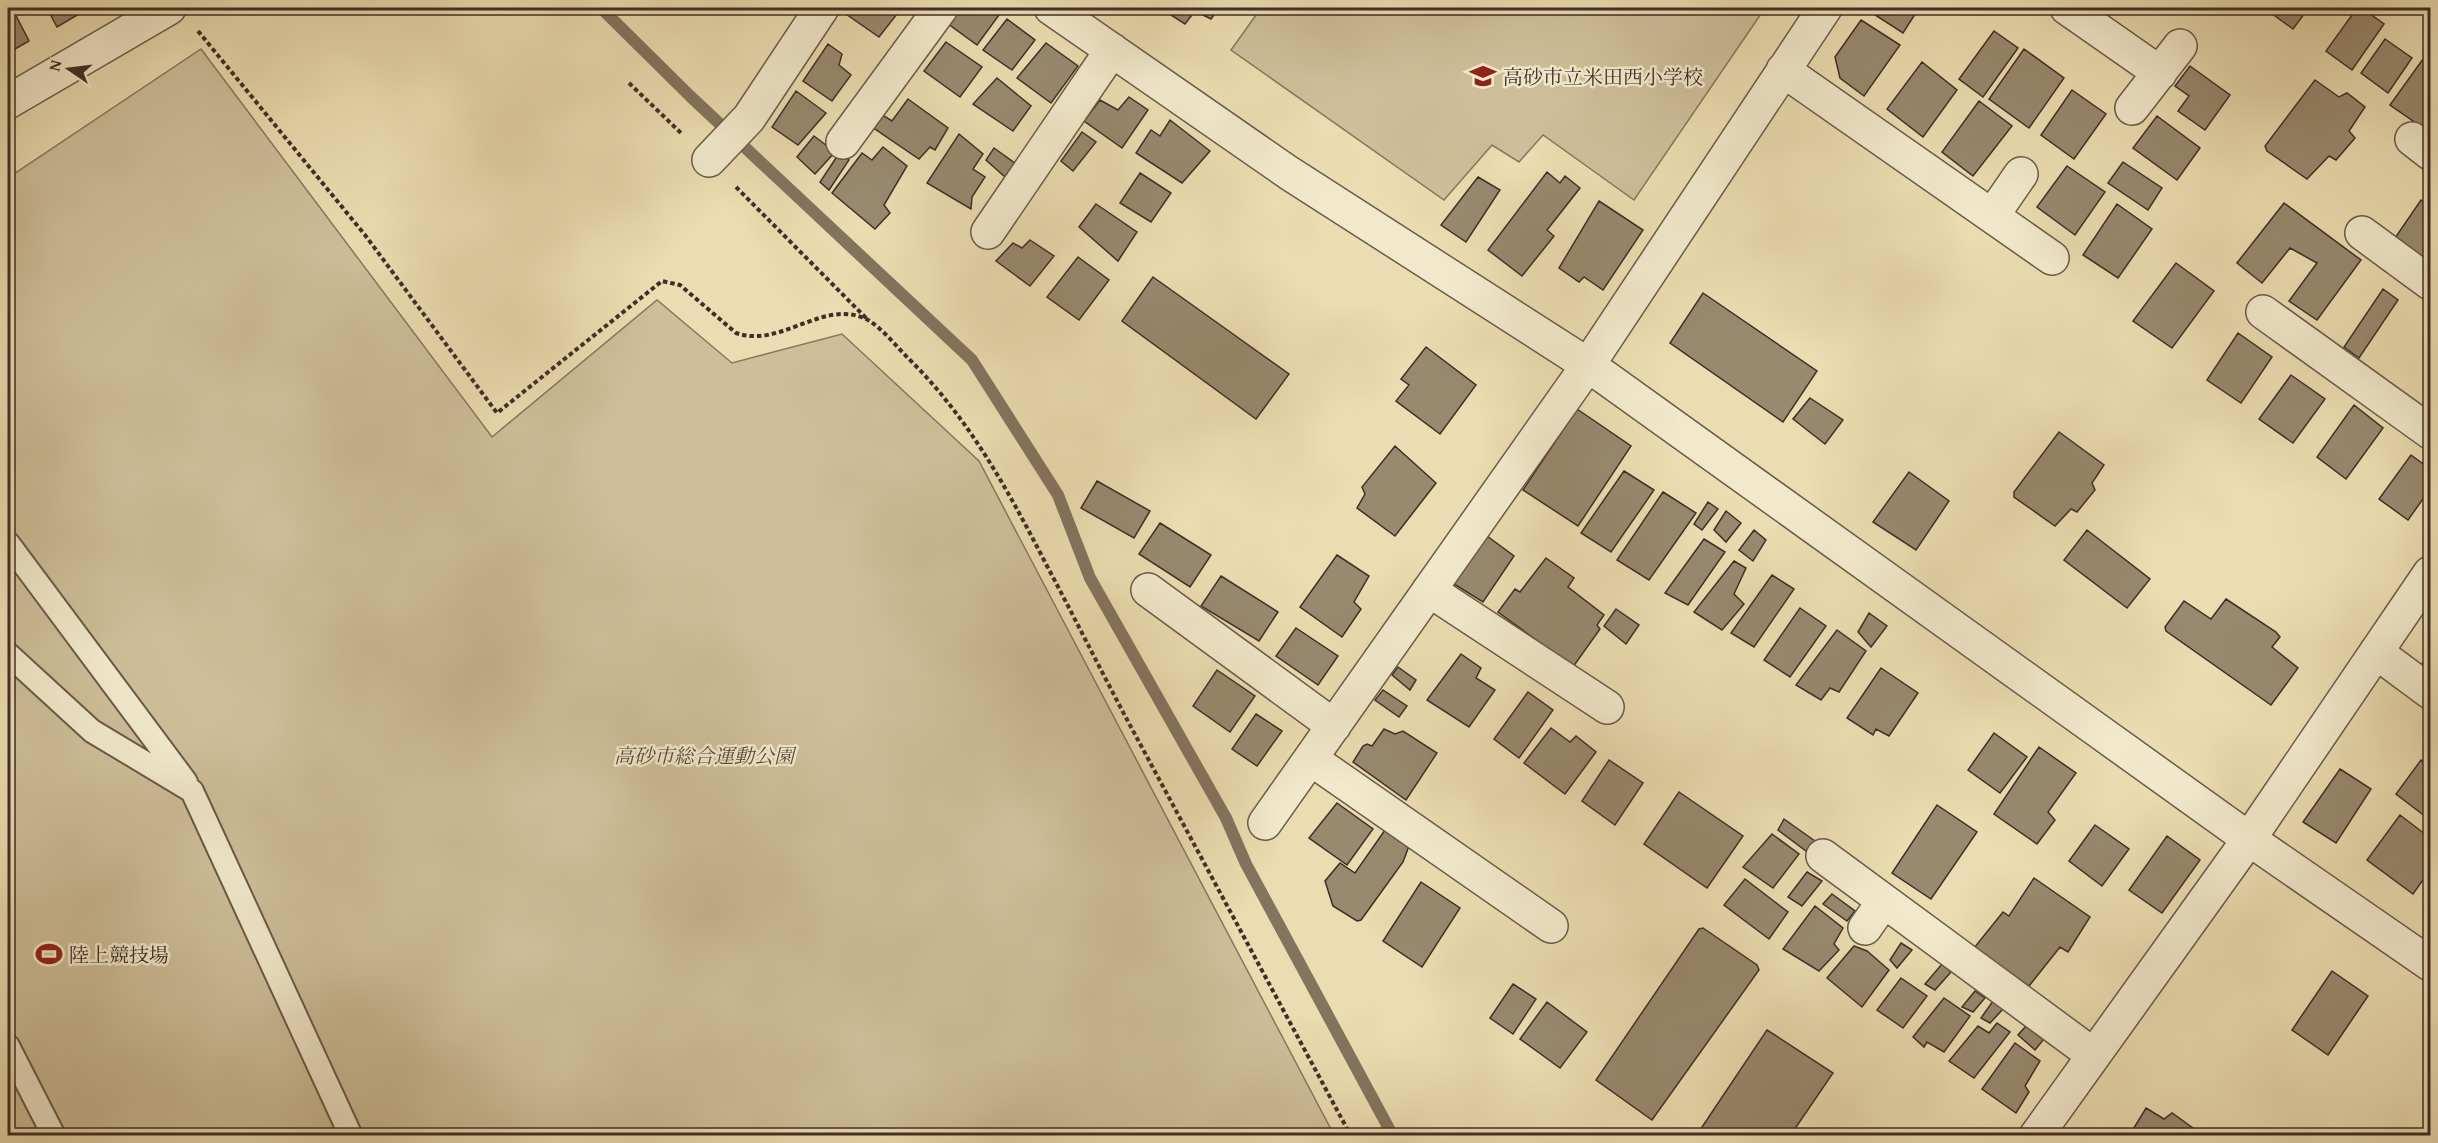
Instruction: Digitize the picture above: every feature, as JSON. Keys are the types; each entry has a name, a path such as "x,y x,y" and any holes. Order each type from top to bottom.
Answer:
{"street":[{"path":"709,160 749,118 822,8"},
{"path":"843,142 941,8"},
{"path":"1051,8 1289,172 1588,365 2249,839 2430,964"},
{"path":"1266,823 1588,365 1824,8"},
{"path":"2067,8 2160,73"},
{"path":"8,102 182,17"},
{"path":"2132,108 2180,46"},
{"path":"988,232 1112,50"},
{"path":"1783,70 2052,258"},
{"path":"1992,216 2020,174"},
{"path":"2362,233 2430,283"},
{"path":"2264,312 2430,432"},
{"path":"2036,1136 2092,1054 2249,839 2430,573"},
{"path":"1148,590 1334,726"},
{"path":"1429,590 1607,707"},
{"path":"2376,652 2430,692"},
{"path":"1311,759 1551,926"},
{"path":"1823,856 2092,1054"},
{"path":"1865,928 1884,901"}],"lane":[{"path":"8,543 192,791 351,1136"},
{"path":"8,654 92,731 192,791"},
{"path":"8,1046 54,1136"}],"path":[{"path":"182,17 365,235 497,413 662,281 680,285 736,333 748,337 785,331 844,313 868,321"},
{"path":"629,82 926,376 960,416 992,463 1351,1136"}],"green space":[{"name":"高砂市立米田西小学校","path":"1261,8 1765,8 1634,200 1543,135 1519,162 1492,145 1444,200 1231,50"},
{"name":"高砂市総合運動公園","path":"201,49 492,437 657,300 732,363 842,334 979,461 1334,1135 8,1136 8,178"}],"building":[{"path":"8,8 12,8 29,41 10,52 8,48"},
{"path":"81,8 84,11 57,27 48,10"},
{"path":"850,8 888,8 897,14 879,37 846,14"},
{"path":"959,8 998,8 1002,11 977,45 947,23"},
{"path":"1160,8 1219,8 1211,19 1195,11 1185,24"},
{"path":"1871,8 1919,8 1903,33 1869,11"},
{"path":"2264,8 2297,8 2305,13 2293,29"},
{"path":"2357,8 2362,8 2384,24 2352,70 2326,51"},
{"path":"1007,19 1035,40 1012,70 983,50"},
{"path":"1861,20 1900,45 1864,96 1840,78 1835,57"},
{"path":"1994,31 2018,48 1983,97 1959,79"},
{"path":"2385,39 2412,58 2388,93 2361,73"},
{"path":"946,42 982,67 960,97 924,71"},
{"path":"1046,43 1078,66 1051,103 1017,78"},
{"path":"828,44 842,54 839,65 851,75 832,101 803,81"},
{"path":"2024,49 2064,78 2029,128 1989,99"},
{"path":"2423,59 2430,64 2429,132 2390,105"},
{"path":"1922,62 1957,90 1923,137 1887,109"},
{"path":"2190,66 2230,95 2205,130 2178,111 2189,96 2175,86"},
{"path":"997,78 1031,106 1013,131 973,104"},
{"path":"2315,80 2339,97 2347,93 2365,107 2349,131 2355,138 2336,160 2329,156 2307,179 2267,151 2265,146"},
{"path":"2072,90 2106,114 2074,159 2041,135"},
{"path":"796,91 826,113 798,145 772,127"},
{"path":"1129,97 1148,110 1122,148 1084,121 1100,100 1118,110"},
{"path":"908,99 948,128 935,150 930,147 919,159 872,127 881,114 892,121"},
{"path":"1979,101 2012,126 1973,176 1942,152"},
{"path":"2157,116 2200,148 2177,180 2133,148"},
{"path":"1170,120 1210,151 1182,183 1136,153 1151,130 1160,136"},
{"path":"1082,132 1096,142 1073,171 1061,161"},
{"path":"959,134 983,154 973,169 985,177 972,197 971,209 927,183"},
{"path":"814,136 835,152 815,174 797,157"},
{"path":"883,147 907,166 884,205 890,213 875,229 832,193 862,153 872,160"},
{"path":"994,148 1016,164 1005,177 986,160"},
{"path":"840,152 849,160 829,190 820,182"},
{"path":"2123,162 2162,188 2148,210 2108,183"},
{"path":"2067,166 2105,192 2075,235 2037,207"},
{"path":"1547,172 1560,183 1565,176 1580,188 1547,230 1554,236 1522,276 1488,250"},
{"path":"1140,173 1171,193 1151,222 1120,203"},
{"path":"1478,177 1500,190 1466,242 1441,225"},
{"path":"2421,200 2430,206 2430,262 2395,238"},
{"path":"1599,201 1643,230 1603,290 1584,277 1579,282 1559,268"},
{"path":"2284,203 2361,260 2317,320 2289,301 2317,263 2290,248 2262,283 2237,263"},
{"path":"1096,204 1137,232 1118,261 1079,227"},
{"path":"2117,204 2152,229 2118,278 2083,255"},
{"path":"1030,240 1054,256 1030,286 996,261 1013,243 1022,248"},
{"path":"1078,257 1109,280 1079,320 1047,297"},
{"path":"2176,263 2214,291 2172,348 2133,321"},
{"path":"1153,277 1289,374 1256,419 1122,321"},
{"path":"2383,289 2398,300 2359,358 2344,347"},
{"path":"1703,293 1817,371 1783,422 1670,343"},
{"path":"2238,333 2272,357 2241,403 2207,380"},
{"path":"1426,347 1476,385 1440,434 1396,401 1409,385 1401,379"},
{"path":"2291,375 2325,399 2293,443 2259,419"},
{"path":"1810,398 1843,420 1825,444 1793,419"},
{"path":"2354,405 2383,428 2346,479 2317,457"},
{"path":"1577,409 1631,446 1578,526 1523,490"},
{"path":"2059,432 2104,465 2092,483 2095,490 2077,512 2071,509 2055,526 2014,497 2014,492"},
{"path":"1395,446 1436,483 1395,536 1357,508 1365,494 1362,487"},
{"path":"2411,455 2430,469 2430,489 2408,520 2379,499"},
{"path":"1624,471 1654,490 1611,552 1581,533"},
{"path":"1909,472 1949,501 1916,550 1873,522"},
{"path":"1097,481 1150,511 1134,538 1081,508"},
{"path":"1663,492 1696,513 1649,580 1617,560"},
{"path":"1708,502 1718,509 1702,530 1694,524"},
{"path":"1726,511 1741,523 1726,542 1714,530"},
{"path":"1160,523 1211,555 1190,587 1139,554"},
{"path":"1754,530 1766,540 1753,561 1739,550"},
{"path":"2087,530 2150,579 2127,608 2064,560"},
{"path":"1487,536 1514,556 1483,602 1454,584"},
{"path":"1704,539 1725,552 1688,605 1665,593"},
{"path":"1337,555 1369,576 1354,602 1361,609 1342,637 1300,607"},
{"path":"1546,558 1574,578 1568,587 1604,615 1597,625 1600,629 1573,667 1498,612 1515,589 1520,592"},
{"path":"1734,561 1746,568 1734,594 1744,604 1722,630 1694,612"},
{"path":"1772,575 1794,589 1754,647 1731,633"},
{"path":"1221,576 1278,612 1259,641 1201,606"},
{"path":"2226,599 2276,632 2280,637 2272,647 2298,668 2271,705 2166,631 2165,627 2184,601 2211,619"},
{"path":"1800,608 1826,626 1790,677 1764,660"},
{"path":"1616,609 1639,625 1626,644 1604,626"},
{"path":"1869,613 1887,626 1871,647 1858,632"},
{"path":"1296,628 1338,656 1318,685 1276,656"},
{"path":"1837,630 1866,651 1839,692 1830,688 1821,700 1796,685"},
{"path":"2430,652 2430,672 2421,665"},
{"path":"1461,654 1481,668 1476,678 1495,690 1469,727 1427,700"},
{"path":"1398,667 1416,680 1410,690 1392,675"},
{"path":"1881,668 1918,693 1889,736 1876,729 1873,735 1847,718"},
{"path":"1217,670 1255,696 1230,732 1193,706"},
{"path":"1383,690 1407,706 1399,717 1375,700"},
{"path":"1528,692 1553,710 1519,758 1494,739"},
{"path":"1256,714 1282,731 1257,766 1232,749"},
{"path":"1551,728 1570,742 1576,736 1596,752 1565,794 1524,763"},
{"path":"1384,729 1395,734 1403,731 1437,753 1406,800 1353,762 1363,746 1367,744 1372,746"},
{"path":"1994,733 2027,757 2000,793 1968,770"},
{"path":"2039,747 2076,773 2048,812 2055,820 2037,844 1994,814"},
{"path":"1609,760 1643,783 1615,825 1582,801"},
{"path":"2421,760 2430,767 2430,820 2396,794"},
{"path":"2340,769 2371,789 2336,843 2303,822"},
{"path":"1679,792 1743,836 1707,888 1644,844"},
{"path":"1337,803 1373,829 1347,865 1309,838"},
{"path":"1937,805 1977,832 1931,899 1892,873"},
{"path":"2400,815 2430,838 2430,870 2413,894 2367,860"},
{"path":"1784,819 1815,841 1806,851 1778,830"},
{"path":"2095,825 2129,849 2102,886 2069,861"},
{"path":"1385,830 1409,846 1403,862 1361,920 1357,921 1333,906 1325,881 1340,863 1355,873"},
{"path":"1772,834 1799,854 1773,888 1743,867"},
{"path":"2167,836 2200,860 2162,913 2129,890"},
{"path":"1807,872 1822,881 1802,906 1788,897"},
{"path":"2034,878 2090,917 2068,952 2060,947 2029,986 1974,948 2003,912 2009,916"},
{"path":"1745,879 1788,912 1769,939 1724,905"},
{"path":"1421,882 1460,908 1422,967 1383,941"},
{"path":"1832,894 1855,911 1847,921 1823,904"},
{"path":"1815,906 1843,928 1834,944 1839,950 1819,971 1783,949"},
{"path":"1703,928 1757,965 1759,970 1652,1120 1596,1080 1699,929"},
{"path":"1901,943 1912,950 1897,968 1890,960"},
{"path":"1854,946 1867,951 1889,970 1862,1007 1827,978"},
{"path":"1942,964 1951,972 1935,990 1925,984"},
{"path":"2332,971 2368,996 2328,1055 2292,1030"},
{"path":"1901,978 1927,996 1903,1028 1877,1010"},
{"path":"1513,984 1536,999 1513,1034 1490,1018"},
{"path":"1975,991 1985,998 1973,1012 1962,1007"},
{"path":"1944,998 1970,1016 1944,1052 1927,1042 1924,1047 1913,1037"},
{"path":"1993,1001 2003,1009 1990,1023 1981,1018"},
{"path":"1547,1002 1587,1032 1560,1068 1520,1039"},
{"path":"1997,1023 2010,1032 1974,1078 1949,1061 1978,1026 1989,1033"},
{"path":"2026,1026 2044,1039 2035,1050 2018,1035"},
{"path":"1767,1030 1833,1073 1790,1136 1696,1136"},
{"path":"2015,1043 2040,1061 2025,1086 2029,1092 2016,1113 1982,1089"},
{"path":"2146,1108 2164,1119 2172,1113 2204,1136 2129,1136"},
{"path":"2090,1129 2098,1136 2085,1136"}],"waterway":[{"path":"601,8 690,96 972,360 1058,495 1090,578 1226,818 1246,864 1393,1136"}],"place":[{"name":"高砂市立米田西小学校","path":"1483,76"},
{"name":"陸上競技場","path":"49,954"}]}
